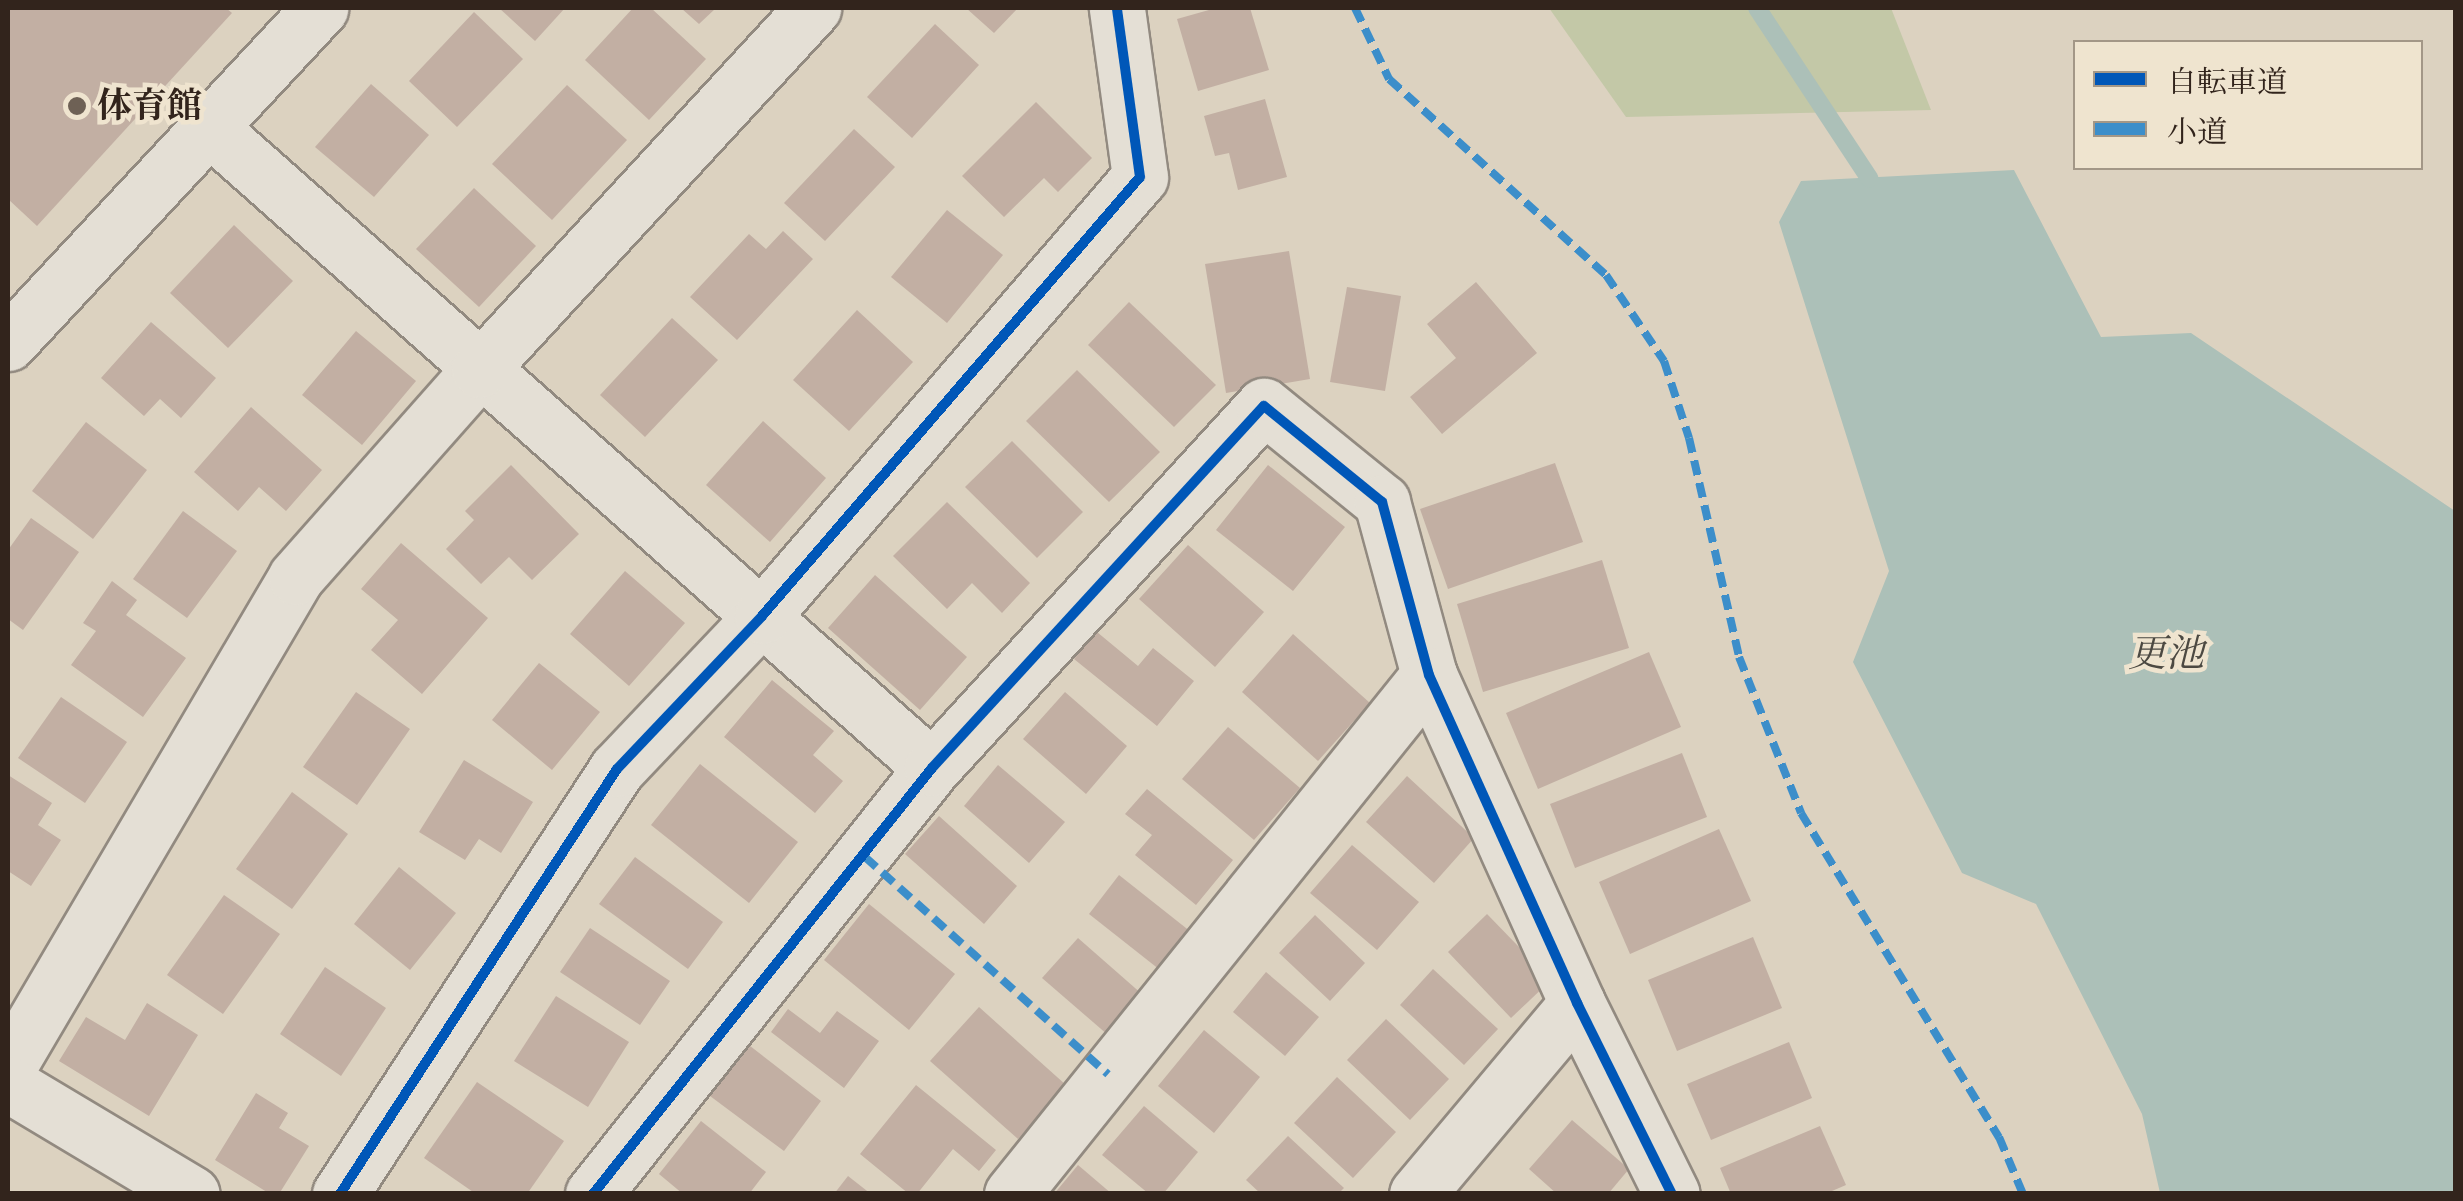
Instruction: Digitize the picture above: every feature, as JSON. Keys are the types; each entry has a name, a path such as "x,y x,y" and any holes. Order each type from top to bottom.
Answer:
{"street":[{"path":"8,339 211,129 320,8"},
{"path":"8,1067 296,577 479,370 812,8"},
{"path":"340,1194 618,768 762,616 1140,177 1117,8"},
{"path":"211,129 932,768"},
{"path":"593,1194 932,768 1264,406 1382,502 1429,675 1578,1003 1672,1194"},
{"path":"1012,1194 1429,675"},
{"path":"1418,1194 1578,1003"},
{"path":"8,1084 192,1194"}],"green space":[{"path":"1549,8 1891,8 1931,110 1626,117"}],"water":[{"name":"更池","path":"2014,170 2101,337 2191,333 2455,511 2455,1193 2160,1193 2142,1114 2036,904 1962,873 1853,662 1889,571 1779,222 1801,181"}],"building":[{"name":"体育館","path":"8,8 226,8 232,13 37,226 8,199"},
{"path":"499,8 565,8 535,41"},
{"path":"633,8 651,8 706,59 649,120 585,60"},
{"path":"681,8 716,8 699,24"},
{"path":"966,8 1018,8 994,33"},
{"path":"1216,8 1250,8 1269,70 1198,91 1177,19"},
{"path":"474,12 523,59 457,127 409,81"},
{"path":"935,24 979,65 912,138 867,97"},
{"path":"371,84 429,135 374,197 315,147"},
{"path":"567,85 627,140 552,220 492,164"},
{"path":"1265,99 1287,177 1238,190 1229,153 1215,156 1204,116"},
{"path":"1036,102 1092,158 1058,192 1044,178 1004,217 962,176"},
{"path":"854,129 895,167 825,241 784,203"},
{"path":"474,188 536,246 479,307 416,249"},
{"path":"947,210 1003,255 947,323 891,277"},
{"path":"234,225 293,281 228,348 170,293"},
{"path":"783,231 813,259 737,340 690,297 749,234 766,249"},
{"path":"1289,251 1310,379 1226,393 1205,264"},
{"path":"1476,282 1537,353 1442,434 1410,397 1456,358 1427,324"},
{"path":"1347,287 1401,296 1385,391 1330,382"},
{"path":"1129,302 1216,385 1174,427 1088,345"},
{"path":"857,310 913,362 849,431 793,380"},
{"path":"672,318 718,360 645,437 600,395"},
{"path":"151,322 216,378 181,418 160,399 144,416 101,378"},
{"path":"356,331 416,381 362,445 302,395"},
{"path":"1077,370 1160,452 1109,502 1026,421"},
{"path":"251,407 322,470 286,511 259,487 238,511 194,472"},
{"path":"763,421 826,478 770,542 706,485"},
{"path":"86,422 147,470 93,539 32,491"},
{"path":"1012,441 1083,512 1037,558 965,487"},
{"path":"1555,463 1583,542 1448,589 1420,509"},
{"path":"511,465 579,534 532,580 509,557 481,584 446,549 474,520 465,511"},
{"path":"1268,465 1345,527 1293,591 1216,530"},
{"path":"947,502 1030,583 1002,613 972,583 947,609 893,556"},
{"path":"183,511 237,551 187,618 133,579"},
{"path":"31,518 79,552 23,630 8,619 8,550"},
{"path":"401,543 488,618 422,694 371,650 398,620 361,589"},
{"path":"1188,545 1264,612 1215,667 1139,599"},
{"path":"1602,560 1629,648 1483,692 1457,604"},
{"path":"625,571 685,623 629,686 570,634"},
{"path":"875,575 967,657 920,710 828,628"},
{"path":"112,581 137,600 126,615 186,658 143,717 71,665 96,631 83,623"},
{"path":"1097,632 1138,666 1153,648 1194,681 1157,726 1074,659"},
{"path":"1293,634 1370,703 1318,761 1242,692"},
{"path":"1649,652 1681,727 1538,789 1506,713"},
{"path":"539,663 600,712 552,770 492,720"},
{"path":"772,680 834,731 813,755 843,781 815,813 724,737"},
{"path":"356,692 410,729 357,805 303,767"},
{"path":"1065,692 1127,746 1086,794 1023,739"},
{"path":"61,697 127,742 85,803 18,758"},
{"path":"1228,727 1300,788 1254,840 1182,779"},
{"path":"1682,753 1707,817 1575,868 1550,804"},
{"path":"464,760 533,802 501,853 479,839 465,860 419,832"},
{"path":"700,764 798,842 749,903 651,825"},
{"path":"998,765 1065,822 1029,863 964,806"},
{"path":"8,775 52,803 38,825 61,840 31,886 8,871"},
{"path":"1407,776 1474,838 1434,883 1366,822"},
{"path":"1147,789 1233,860 1196,905 1135,855 1152,835 1125,814"},
{"path":"292,792 348,834 292,909 236,869"},
{"path":"939,816 1017,886 984,924 905,854"},
{"path":"1719,829 1751,901 1630,954 1599,882"},
{"path":"1352,845 1419,902 1377,950 1310,893"},
{"path":"635,857 723,922 688,969 599,904"},
{"path":"399,867 456,913 410,970 354,924"},
{"path":"1119,875 1191,932 1160,970 1089,914"},
{"path":"224,895 280,934 223,1014 167,975"},
{"path":"869,904 955,974 909,1030 824,960"},
{"path":"1487,914 1551,980 1511,1018 1448,952"},
{"path":"1315,915 1365,963 1330,1001 1279,953"},
{"path":"590,928 670,981 640,1025 560,972"},
{"path":"1753,937 1782,1008 1677,1051 1648,980"},
{"path":"1078,938 1143,995 1108,1035 1042,978"},
{"path":"325,967 386,1008 341,1076 280,1034"},
{"path":"1433,969 1498,1029 1464,1065 1400,1005"},
{"path":"1266,972 1319,1017 1285,1056 1233,1012"},
{"path":"556,996 629,1042 588,1107 514,1061"},
{"path":"147,1003 198,1035 149,1116 59,1061 86,1017 125,1040"},
{"path":"979,1007 1066,1085 1018,1139 930,1061"},
{"path":"788,1009 820,1033 837,1011 879,1041 844,1088 771,1032"},
{"path":"1386,1019 1449,1079 1410,1120 1347,1060"},
{"path":"1204,1030 1260,1077 1214,1133 1158,1086"},
{"path":"745,1042 821,1101 784,1151 706,1093"},
{"path":"1789,1042 1812,1098 1711,1140 1687,1084"},
{"path":"1337,1077 1396,1132 1353,1178 1294,1123"},
{"path":"477,1082 564,1141 527,1194 476,1194 424,1158"},
{"path":"916,1085 996,1150 979,1171 953,1149 917,1194 909,1194 860,1154"},
{"path":"256,1093 288,1113 279,1128 309,1146 279,1194 270,1194 215,1160"},
{"path":"1144,1106 1198,1152 1163,1194 1149,1194 1102,1155"},
{"path":"1572,1120 1629,1169 1608,1194 1557,1194 1529,1169"},
{"path":"701,1121 766,1172 749,1194 683,1194 659,1174"},
{"path":"1820,1126 1846,1185 1825,1194 1731,1194 1720,1168"},
{"path":"1288,1136 1344,1188 1338,1194 1261,1194 1246,1180"},
{"path":"1078,1165 1112,1194 1054,1194"},
{"path":"848,1176 871,1194 834,1194"}],"waterway":[{"path":"1757,8 1869,178"}],"marked path":[{"path":"1355,8 1389,79 1606,275 1664,361 1689,438 1739,657 1801,813 1999,1137 2023,1194"},
{"path":"865,857 1108,1074"}],"cycle path":[{"path":"340,1194 617,769 762,616 1140,177 1117,8"},
{"path":"593,1194 932,768 1264,406 1382,502 1429,675 1577,1003 1672,1194"}],"place":[{"name":"体育館","path":"77,106"}]}
